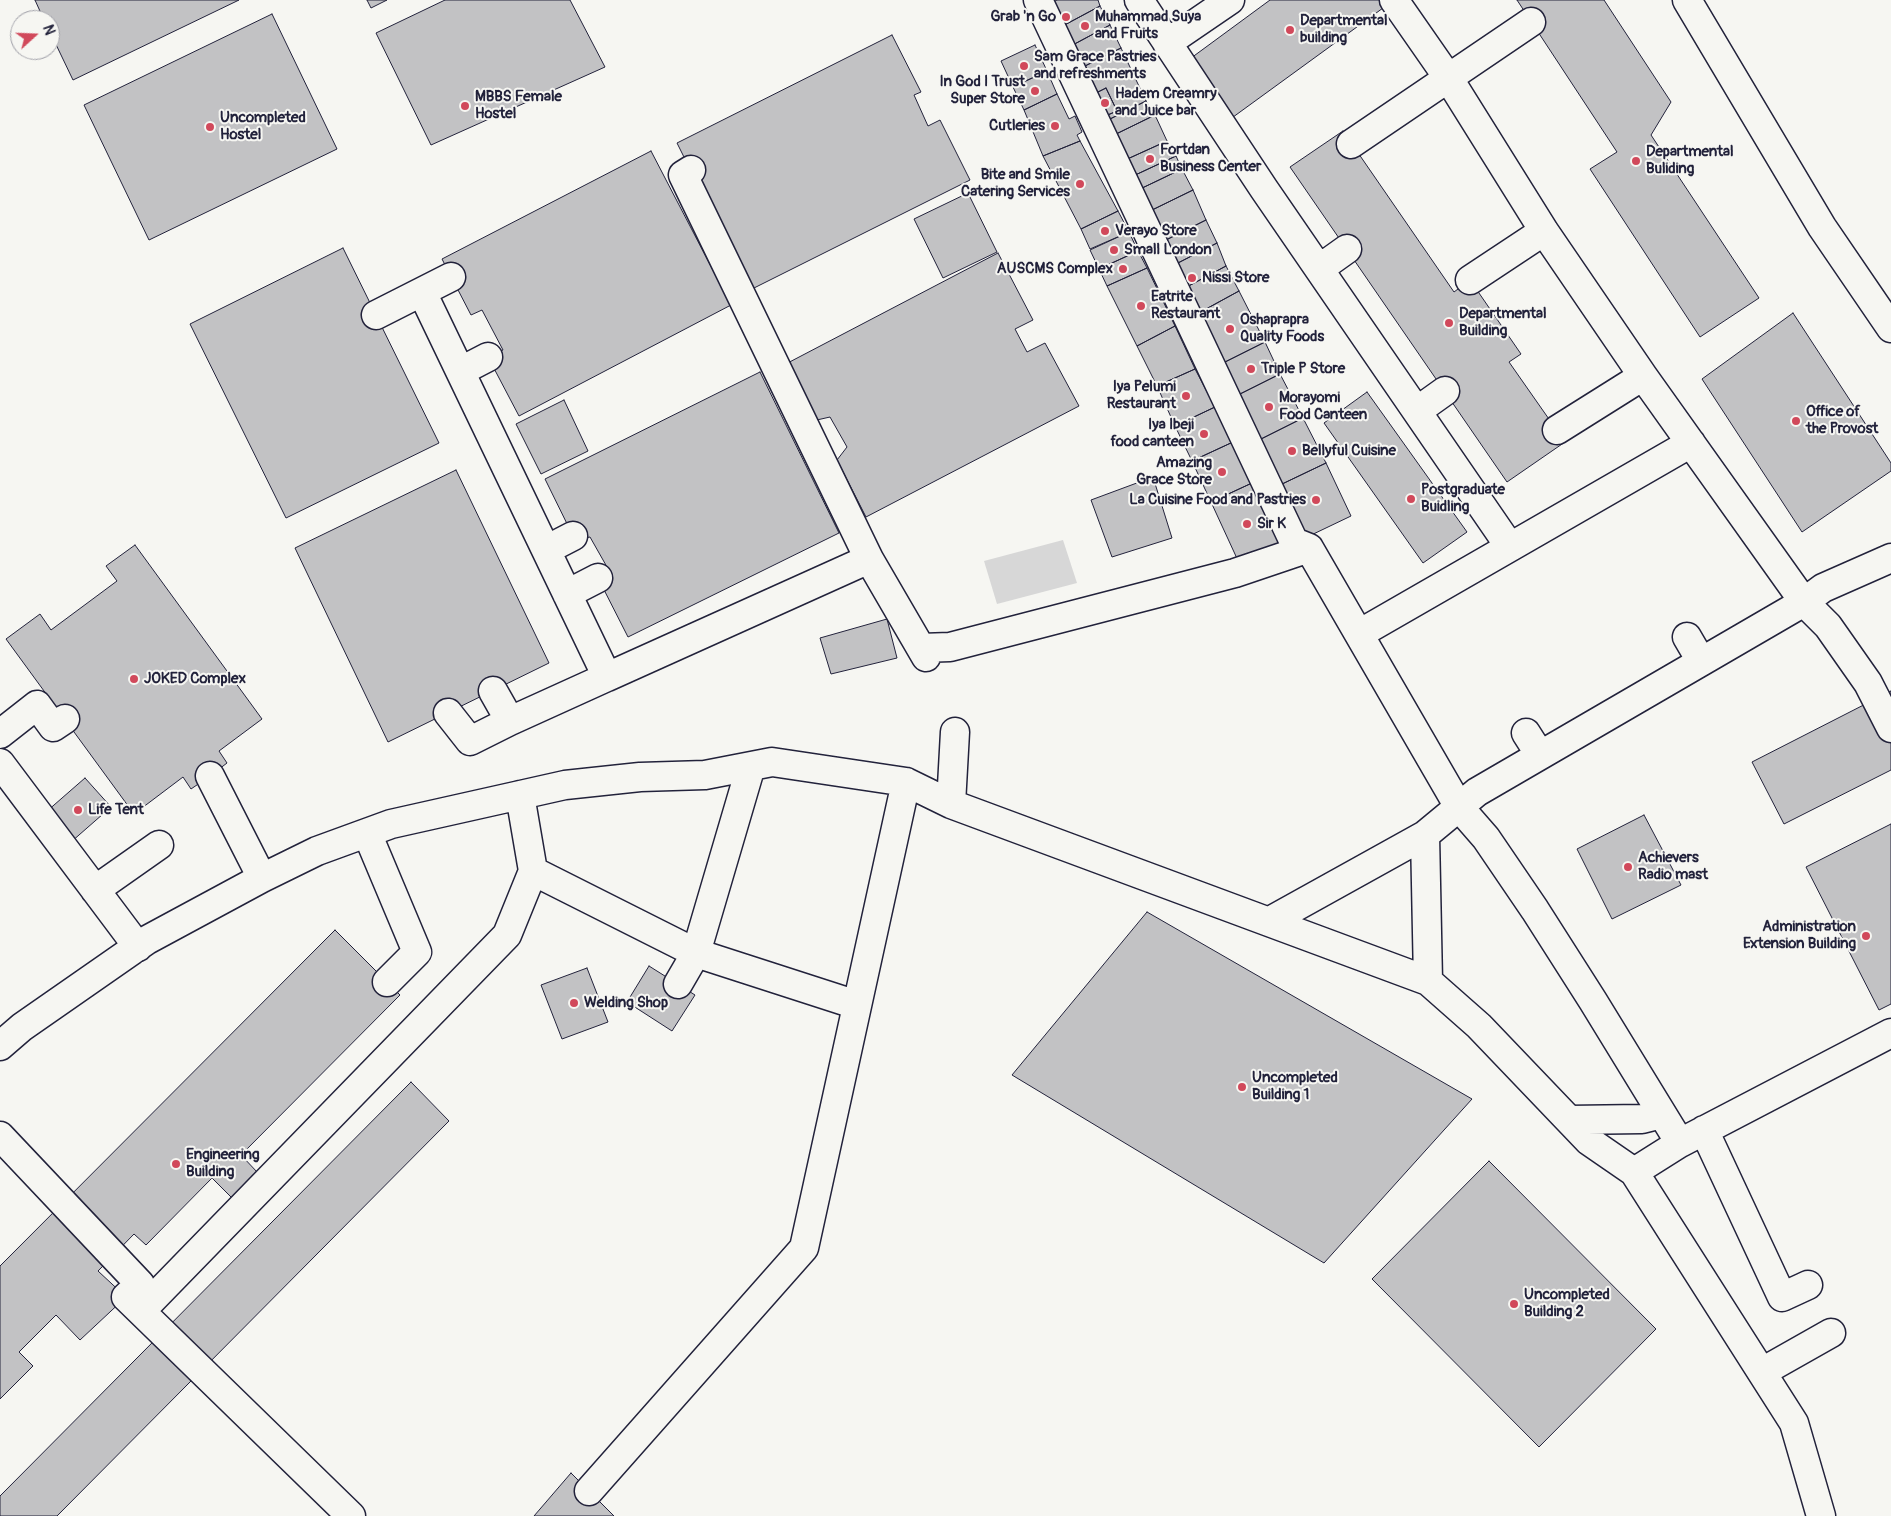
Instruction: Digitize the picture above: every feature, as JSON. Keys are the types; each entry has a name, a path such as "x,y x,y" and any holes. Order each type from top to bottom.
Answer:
{"street":[{"path":"1038,0 1294,542 1309,548 1459,807 1486,838 1529,902 1593,1000 1680,1143"},
{"path":"1139,0 1319,269 1510,547"},
{"path":"1167,43 1230,0"},
{"path":"1394,0 1449,79 1544,231 1643,376 1804,602 1828,626 1868,683 1891,728"},
{"path":"1687,0 1822,228 1891,328"},
{"path":"1351,144 1531,22"},
{"path":"691,170 683,175 730,262 794,399 846,494 869,559 924,653 1235,573 1309,548"},
{"path":"1470,280 1544,231"},
{"path":"1319,269 1347,249"},
{"path":"376,315 451,277"},
{"path":"422,292 607,677"},
{"path":"461,372 488,357"},
{"path":"1557,430 1643,376"},
{"path":"1417,412 1445,391"},
{"path":"1359,634 1691,443"},
{"path":"546,550 573,536"},
{"path":"1270,921 1425,835 1533,744 1701,661 1804,602 1823,588 1891,558"},
{"path":"448,713 470,741 510,721 869,559"},
{"path":"567,594 598,578"},
{"path":"1687,637 1701,661"},
{"path":"493,691 510,721"},
{"path":"0,734 37,705 53,727 65,719"},
{"path":"951,804 955,732"},
{"path":"0,1046 22,1027 138,947 210,905 317,852 391,824 565,785 640,777 705,775 772,762 906,782 951,804 1428,981 1479,1026 1589,1141 1634,1172 1794,1423 1821,1516"},
{"path":"0,763 58,834 95,890 138,947"},
{"path":"678,984 696,952 752,766"},
{"path":"210,776 262,878"},
{"path":"589,1491 804,1248 906,782"},
{"path":"141,1311 507,935 533,871 520,795"},
{"path":"367,834 417,952 386,982"},
{"path":"1425,835 1428,981"},
{"path":"95,890 159,845"},
{"path":"533,871 696,952 857,1005"},
{"path":"1634,1172 1680,1143 1891,1032"},
{"path":"1570,1120 1642,1119 1662,1114"},
{"path":"1704,1130 1782,1297 1808,1285"},
{"path":"0,1136 140,1284 126,1297 351,1516"},
{"path":"1762,1372 1831,1333"}],"shaded area":[{"path":"1063,540 1077,583 997,604 984,561"}],"building":[{"path":"35,0 239,0 73,80 60,53 60,10 40,10"},
{"path":"367,0 387,0 371,8"},
{"name":"MBBS Female Hostel","path":"445,0 570,0 605,67 431,145 376,33"},
{"name":"Grab 'n Go","path":"1057,0 1098,0 1100,6 1059,28 1047,5"},
{"name":"Departmental building","path":"1270,0 1394,0 1229,120 1187,61"},
{"name":"Departmental Buliding","path":"1517,0 1604,0 1671,102 1651,135 1759,298 1700,337 1590,169 1617,152"},
{"name":"Muhammad Suya and Fruits","path":"1100,6 1110,25 1069,47 1059,28"},
{"name":"Uncompleted Hostel","path":"272,14 337,149 149,240 84,105"},
{"path":"1110,25 1121,48 1079,69 1069,47"},
{"path":"892,35 921,92 914,95 928,126 940,120 970,180 750,290 677,143"},
{"name":"Sam Grace Pastries and refreshments","path":"1035,45 1047,71 1013,87 1001,61"},
{"path":"1121,48 1146,101 1104,122 1103,117 1117,111 1106,88 1092,95 1079,69"},
{"name":"In God I Trust Super Store","path":"1047,71 1057,94 1024,110 1013,87"},
{"name":"Hadem Creamry and Juice bar","path":"1106,88 1117,111 1103,117 1092,95"},
{"name":"Cutleries","path":"1057,94 1069,119 1075,116 1082,132 1077,135 1080,141 1043,156 1024,110"},
{"path":"1146,101 1155,115 1112,136 1104,122"},
{"path":"1155,115 1167,141 1123,161 1112,136"},
{"name":"Departmental Building","path":"1343,131 1454,292 1470,280 1521,354 1509,362 1565,442 1507,482 1290,167"},
{"name":"Bite and Smile Catering Services","path":"1080,141 1118,211 1081,229 1043,156"},
{"name":"Fortdan Business Center","path":"1167,141 1176,156 1131,177 1123,161"},
{"path":"651,151 731,305 519,416 488,357 503,350 482,310 471,315 442,259"},
{"path":"1176,156 1182,169 1138,190 1131,177"},
{"path":"1182,169 1193,190 1148,212 1138,190"},
{"path":"1193,190 1206,220 1162,242 1148,212"},
{"path":"968,193 997,252 943,278 914,219"},
{"name":"Verayo Store","path":"1118,211 1129,232 1090,249 1081,229"},
{"path":"1206,220 1217,243 1174,265 1162,242"},
{"name":"Small London","path":"1129,232 1138,251 1099,269 1090,250"},
{"name":"Nissi Store","path":"1217,243 1226,266 1183,289 1174,265"},
{"path":"343,248 439,443 286,518 190,324"},
{"name":"AUSCMS Complex","path":"1138,251 1147,268 1107,286 1099,269"},
{"path":"998,253 1033,320 1015,329 1027,352 1045,343 1079,406 866,517 837,460 847,447 830,417 808,422 780,367"},
{"path":"1226,266 1239,291 1195,315 1183,289"},
{"name":"Eatrite Restaurant","path":"1147,268 1175,326 1137,346 1107,286"},
{"name":"Oshaprapra Quality Foods","path":"1239,291 1265,342 1221,364 1195,315"},
{"name":"Office of the Provost","path":"1793,313 1891,463 1891,471 1802,532 1702,379"},
{"path":"1175,326 1195,369 1157,386 1137,346"},
{"name":"Triple P Store","path":"1265,342 1280,374 1236,396 1221,364"},
{"name":"Iya Pelumi Restaurant","path":"1195,369 1215,407 1175,426 1157,386"},
{"path":"760,372 839,533 628,637 598,578 607,567 590,537 575,540 545,479"},
{"name":"Morayomi Food Canteen","path":"1280,374 1303,418 1259,440 1236,396"},
{"name":"Postgraduate Buidling","path":"1367,392 1467,532 1423,563 1324,423"},
{"path":"564,400 588,451 541,474 516,424"},
{"name":"Iya Ibeji food canteen","path":"1215,407 1233,442 1192,461 1175,426"},
{"name":"Bellyful Cuisine","path":"1303,418 1326,463 1280,485 1259,440"},
{"name":"Amazing Grace Store","path":"1233,442 1252,483 1211,502 1192,461"},
{"name":"La Cuisine Food and Pastries","path":"1326,463 1351,516 1305,538 1280,485"},
{"path":"456,470 549,663 388,742 295,548"},
{"path":"1153,477 1172,538 1112,557 1091,500"},
{"name":"Sir K","path":"1252,483 1283,546 1240,565 1211,502"},
{"name":"JOKED Complex","path":"135,545 262,719 219,751 227,763 210,776 191,789 183,777 134,814 6,639 40,614 51,630 117,581 106,566"},
{"path":"887,619 897,658 831,674 820,638"},
{"path":"1891,691 1891,770 1784,824 1752,762"},
{"name":"Life Tent","path":"85,778 111,807 71,842 46,812"},
{"name":"Achievers Radio mast","path":"1644,815 1681,885 1612,919 1577,849"},
{"name":"Administration Extension Building","path":"1891,824 1891,1004 1879,1010 1806,867"},
{"name":"Uncompleted Building 1","path":"1147,912 1472,1099 1324,1263 1012,1075"},
{"name":"Engineering Building","path":"335,930 400,995 241,1155 258,1173 232,1198 212,1178 146,1245 134,1234 98,1271 126,1297 80,1340 56,1315 19,1352 33,1366 0,1399 0,1266"},
{"path":"649,966 695,995 672,1031 627,1002"},
{"name":"Welding Shop","path":"587,968 608,1022 562,1039 541,985"},
{"path":"411,1082 449,1121 57,1516 0,1516 0,1496"},
{"name":"Uncompleted Building 2","path":"1489,1161 1656,1329 1539,1447 1372,1279"},
{"path":"571,1473 614,1516 534,1516"}],"place":[{"name":"Grab 'n Go","path":"1066,17"},
{"name":"Muhammad Suya and Fruits","path":"1085,26"},
{"name":"Departmental building","path":"1290,30"},
{"name":"Sam Grace Pastries and refreshments","path":"1024,66"},
{"name":"In God I Trust Super Store","path":"1035,91"},
{"name":"Hadem Creamry and Juice bar","path":"1105,103"},
{"name":"MBBS Female Hostel","path":"465,106"},
{"name":"Cutleries","path":"1055,126"},
{"name":"Uncompleted Hostel","path":"210,127"},
{"name":"Fortdan Business Center","path":"1150,159"},
{"name":"Departmental Buliding","path":"1636,161"},
{"name":"Bite and Smile Catering Services","path":"1080,184"},
{"name":"Verayo Store","path":"1105,231"},
{"name":"Small London","path":"1114,250"},
{"name":"AUSCMS Complex","path":"1123,269"},
{"name":"Nissi Store","path":"1192,278"},
{"name":"Eatrite Restaurant","path":"1141,306"},
{"name":"Departmental Building","path":"1449,323"},
{"name":"Oshaprapra Quality Foods","path":"1230,329"},
{"name":"Triple P Store","path":"1251,369"},
{"name":"Iya Pelumi Restaurant","path":"1186,396"},
{"name":"Morayomi Food Canteen","path":"1269,407"},
{"name":"Office of the Provost","path":"1796,421"},
{"name":"Iya Ibeji food canteen","path":"1204,434"},
{"name":"Bellyful Cuisine","path":"1292,451"},
{"name":"Amazing Grace Store","path":"1222,472"},
{"name":"Postgraduate Buidling","path":"1411,499"},
{"name":"La Cuisine Food and Pastries","path":"1316,500"},
{"name":"Sir K","path":"1247,524"},
{"name":"JOKED Complex","path":"134,679"},
{"name":"Life Tent","path":"78,810"},
{"name":"Achievers Radio mast","path":"1628,867"},
{"name":"Administration Extension Building","path":"1866,936"},
{"name":"Welding Shop","path":"574,1003"},
{"name":"Uncompleted Building 1","path":"1242,1087"},
{"name":"Engineering Building","path":"176,1164"},
{"name":"Uncompleted Building 2","path":"1514,1304"}]}
